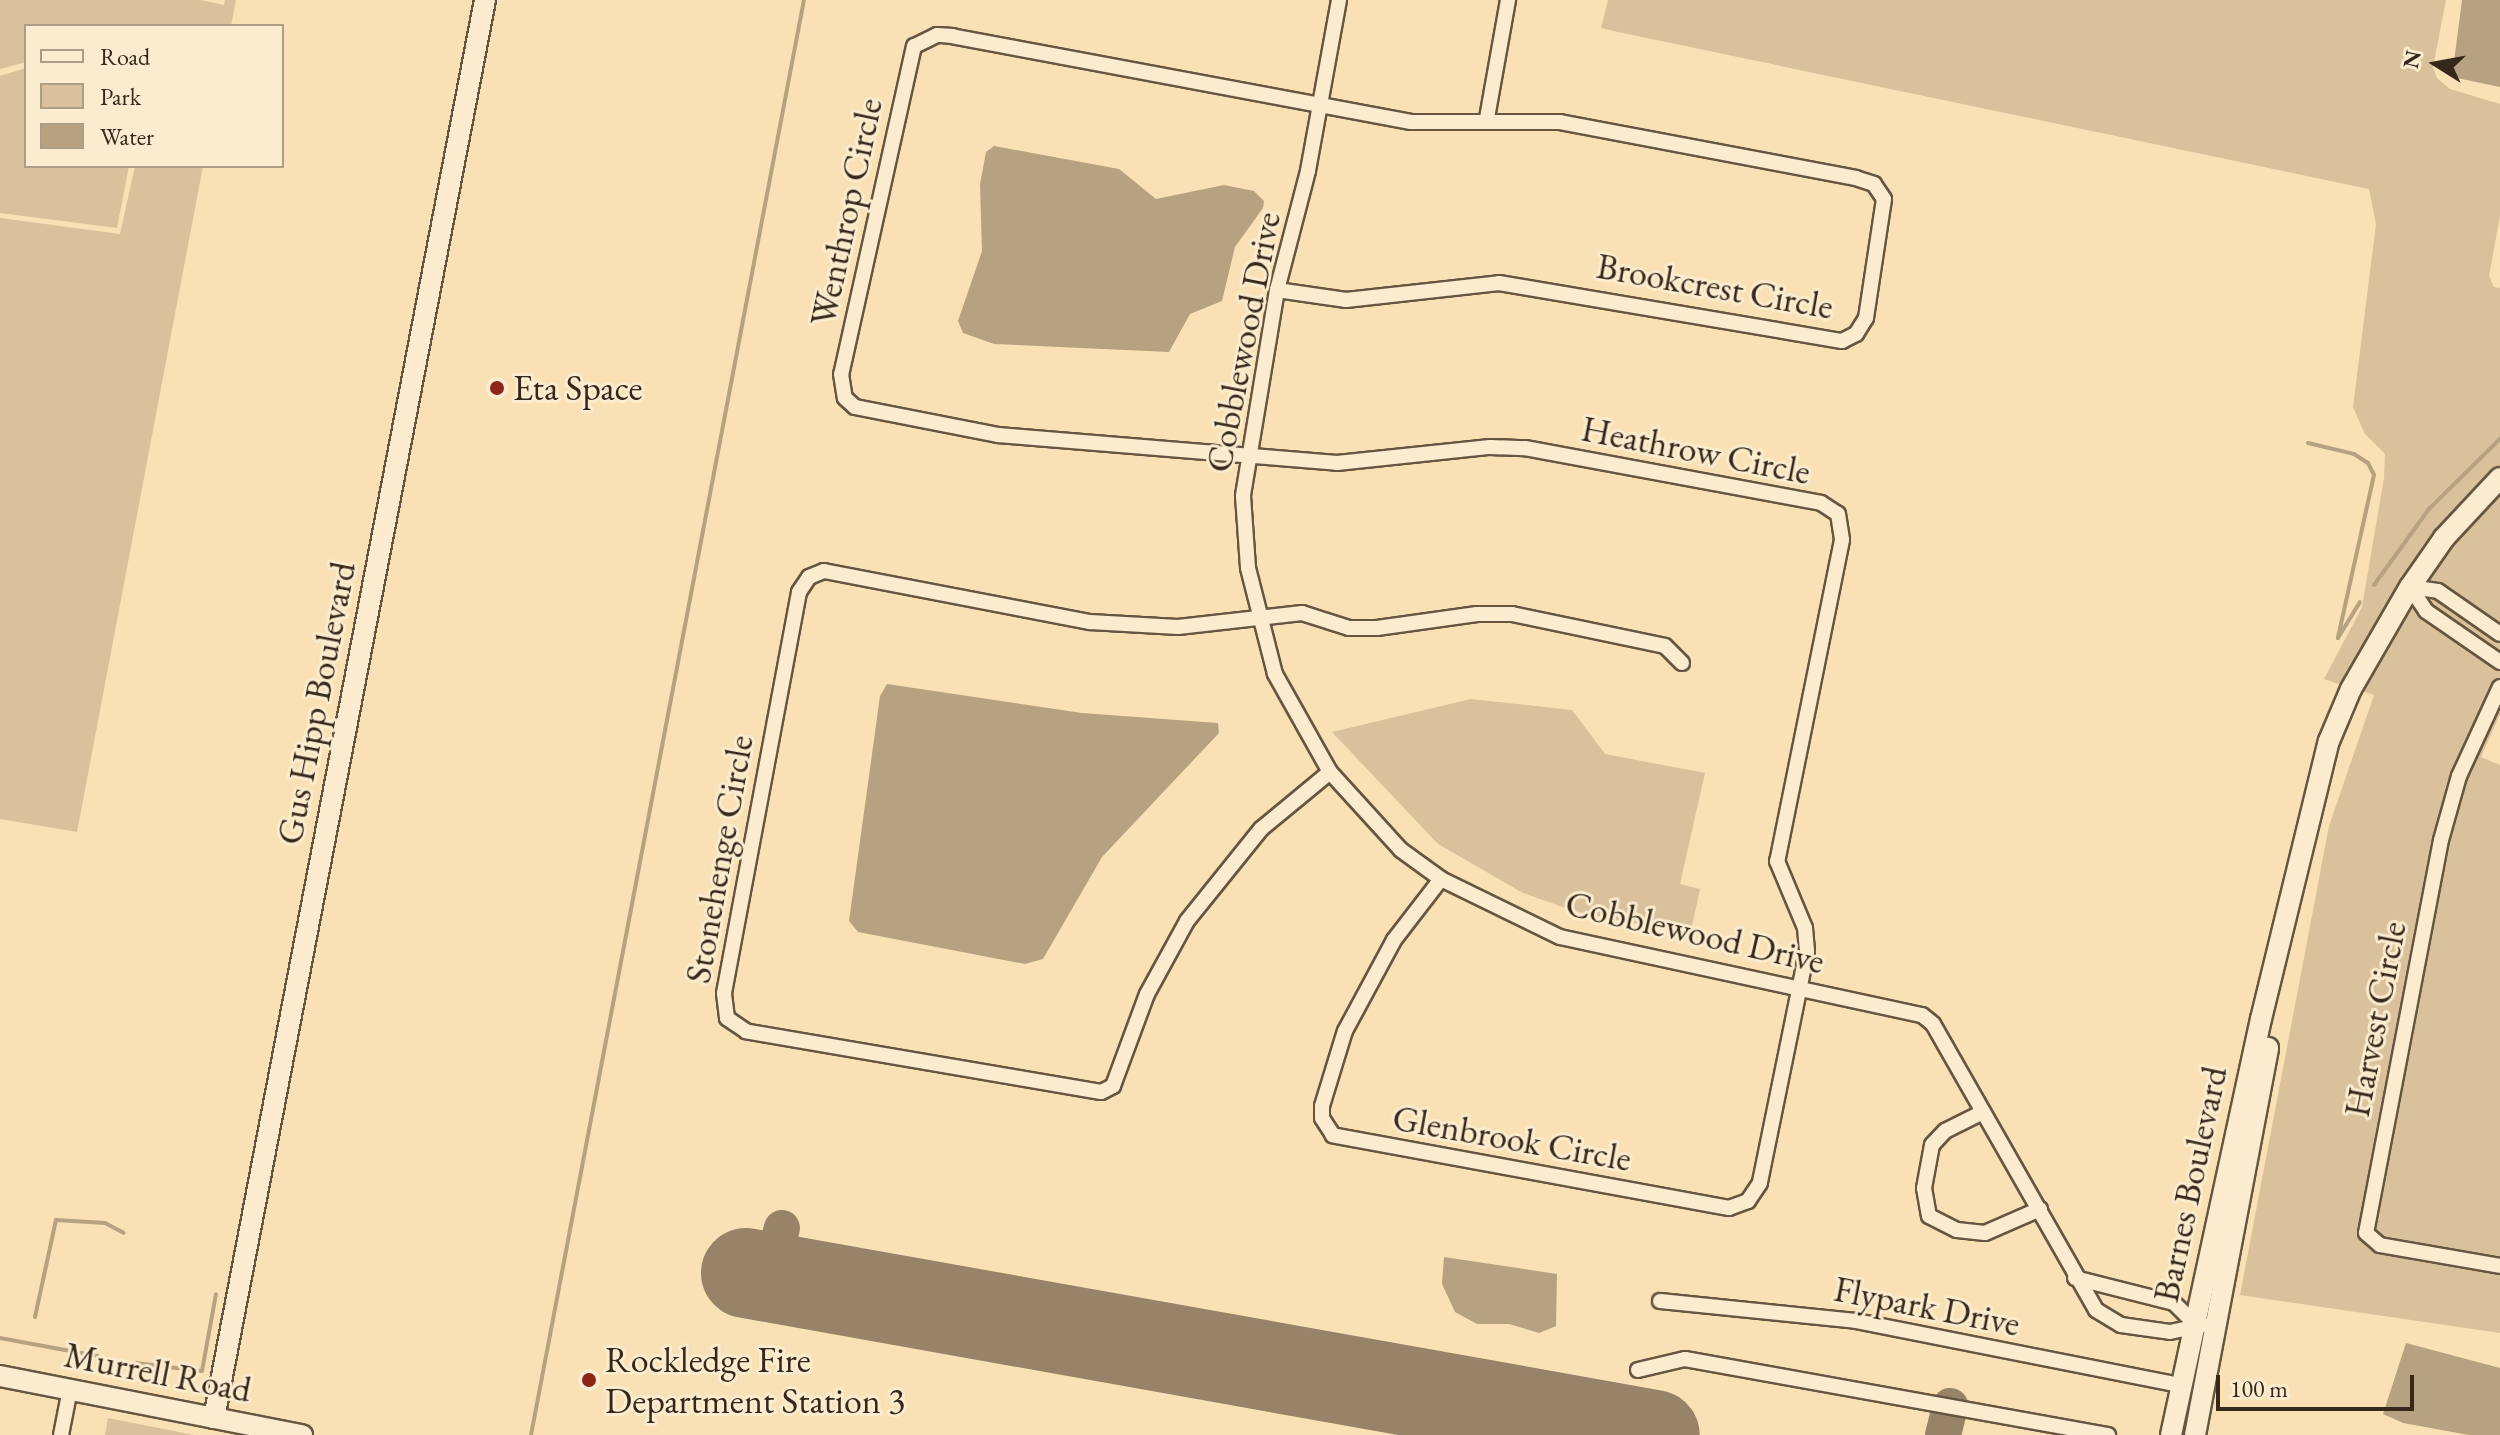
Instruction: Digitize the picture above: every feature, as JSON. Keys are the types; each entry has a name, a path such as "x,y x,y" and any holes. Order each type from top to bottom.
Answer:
{"street":[{"name":"Gus Hipp Boulevard","path":"214,1418 485,0"},
{"name":"Cobblewood Drive","path":"1339,0 1320,107 1277,290 1246,456 1244,524 1258,618 1275,674 1330,772 1401,850 1441,879 1560,937 1922,1015 1933,1024 2096,1310 2111,1322 2170,1332 2194,1323"},
{"path":"1487,118 1508,0"},
{"name":"Wenthrop Circle","path":"1246,456 998,435 867,411 845,398 841,374 910,58 923,39 953,36 1320,107"},
{"name":"Brookcrest Circle","path":"1277,290 1346,300 1499,283 1559,289 1833,340 1849,339 1863,326 1885,210 1874,184 1560,122 1487,118 1411,122 1320,107"},
{"name":"Heathrow Circle","path":"1246,456 1360,463 1490,447 1525,448 1821,503 1838,514 1842,540 1777,861 1808,940 1800,987"},
{"name":"Barnes Boulevard","path":"2171,1435 2261,1019 2281,949 2329,741 2351,689 2410,587 2444,538 2500,478"},
{"name":"Stonehenge Circle","path":"1258,618 1178,627 1090,622 836,572 809,577 799,592 727,977 722,1005 727,1018 746,1031 1101,1092 1113,1086 1147,994 1187,921 1261,829 1330,772"},
{"path":"2410,587 2438,591 2500,634"},
{"path":"2410,587 2426,611 2500,662"},
{"path":"1258,618 1302,613 1349,628 1377,628 1477,614 1512,614 1665,646 1682,663"},
{"name":"Harvest Circle","path":"2500,687 2459,776 2441,840 2366,1233 2380,1245 2500,1266"},
{"name":"Glenbrook Circle","path":"1441,879 1394,940 1345,1031 1322,1106 1322,1118 1333,1135 1741,1206 1760,1183 1800,987"},
{"name":"Barnes Boulevard","path":"2195,1435 2274,1018 2281,949"},
{"path":"1983,1112 1945,1131 1932,1145 1924,1188 1929,1216 1957,1230 1985,1233 2040,1209"},
{"name":"Cobblewood Drive","path":"2075,1278 2174,1303 2194,1323 2215,1328"},
{"name":"Flypark Drive","path":"1660,1301 1856,1321 2180,1385"},
{"path":"1638,1370 1685,1359 2108,1435"},
{"name":"Murrell Road","path":"0,1376 302,1435"},
{"path":"61,1435 70,1389"}],"green space":[{"path":"0,0 201,0 224,5 225,0 236,0 231,24 24,24 24,63 0,69"},
{"path":"1608,0 2446,0 2433,67 2437,78 2450,89 2500,104 2500,216 2489,276 2494,287 2500,288 2500,467 2438,534 2375,627 2344,686 2324,679 2362,607 2384,478 2385,454 2365,434 2353,407 2376,224 2369,189 1601,28"},
{"path":"24,69 24,168 129,168 117,228 0,213 0,76"},
{"path":"135,168 203,168 77,832 0,819 0,218 120,234"},
{"path":"2500,489 2500,714 2481,757 2500,765 2500,1333 2240,1295 2329,826 2374,695 2359,690 2389,633 2450,543"},
{"path":"1471,699 1572,710 1605,754 1705,773 1680,884 1700,889 1690,935 1574,911 1523,893 1438,844 1332,732"},
{"path":"108,1418 194,1435 105,1435"}],"water":[{"path":"2462,0 2500,0 2500,87 2452,77"},
{"path":"994,146 1119,169 1156,199 1224,185 1254,191 1264,201 1263,208 1235,247 1222,301 1190,314 1169,352 994,344 963,333 958,321 982,251 980,184 986,152"},
{"path":"887,684 1082,713 1218,723 1219,733 1102,857 1043,959 1025,964 858,932 849,921 880,696"},
{"path":"1444,1257 1557,1274 1556,1326 1539,1333 1509,1324 1477,1324 1455,1312 1442,1284"},
{"path":"2406,1343 2500,1368 2500,1435 2469,1435 2403,1423 2383,1414"}],"waterway":[{"path":"531,1435 804,0"},
{"path":"2374,585 2429,509 2500,439"},
{"path":"2308,443 2354,454 2368,463 2374,475 2338,638 2360,602"},
{"path":"35,1317 56,1220 105,1223 124,1233"},
{"path":"136,1363 202,1371 216,1294"},
{"path":"0,1338 97,1356"}],"taxiway":[{"path":"768,1277 782,1228"},
{"path":"1943,1435 1950,1406"}],"runway":[{"path":"746,1273 1655,1435"}],"place":[{"name":"Eta Space","path":"497,388"},
{"name":"Rockledge Fire Department Station 3","path":"589,1380"}]}
